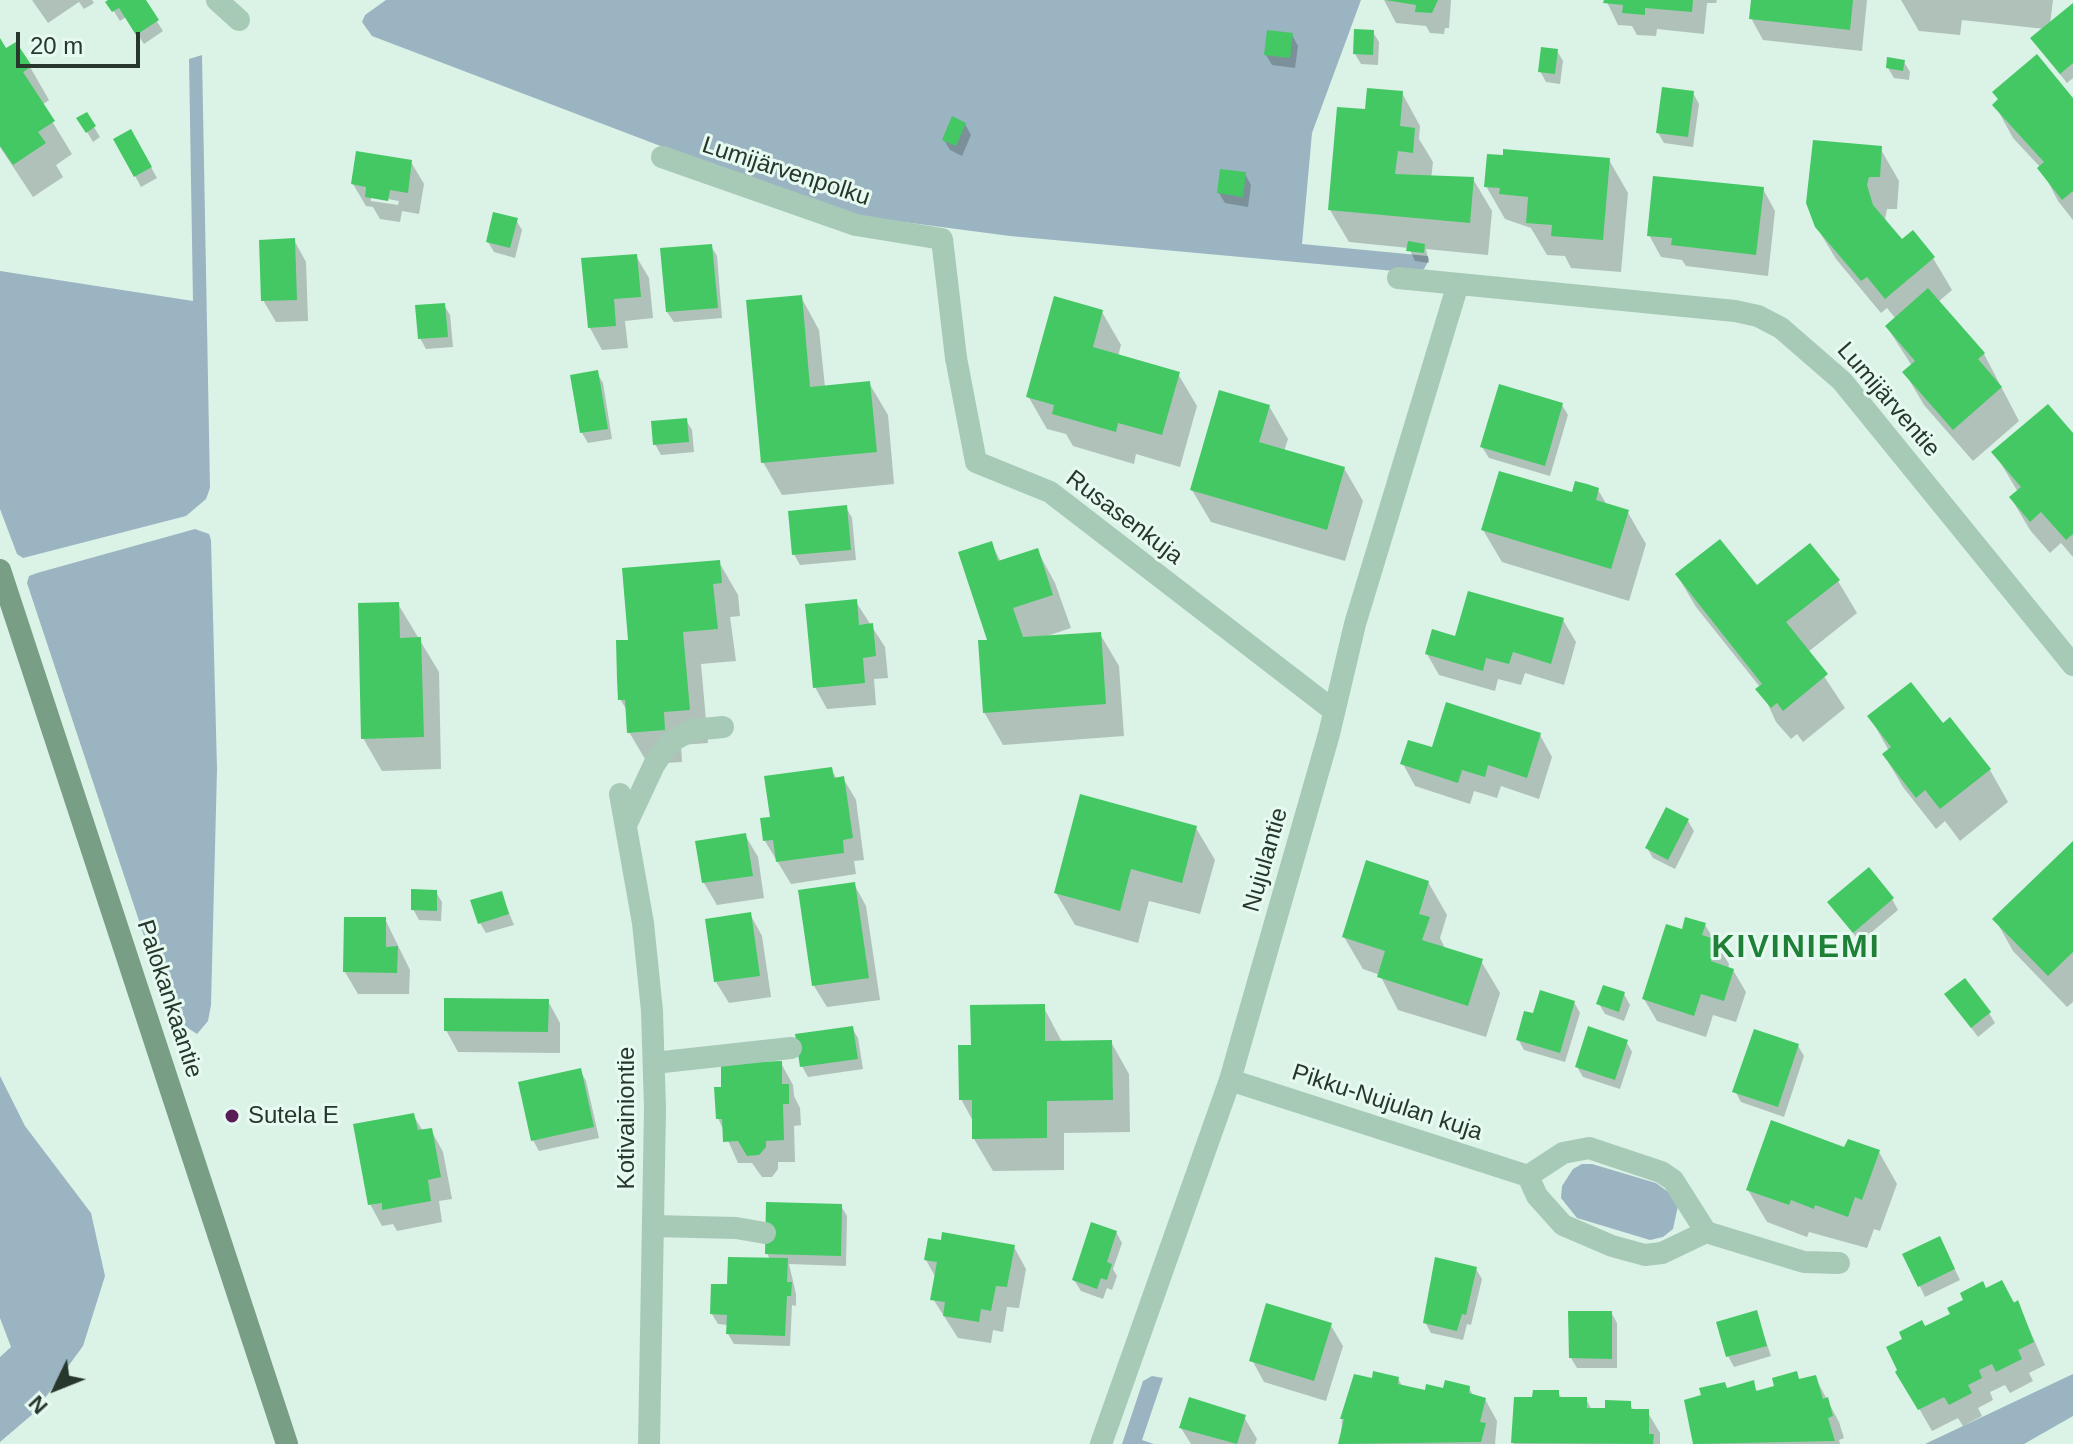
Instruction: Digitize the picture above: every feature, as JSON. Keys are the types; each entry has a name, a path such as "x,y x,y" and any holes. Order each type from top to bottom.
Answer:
{"main road":[{"name":"Palokankaantie","path":"0,570 287,1444"}],"street":[{"path":"217,0 239,20"},
{"name":"Lumijärvenpolku","path":"662,157 856,225 942,239"},
{"name":"Rusasenkuja","path":"942,239 956,358 976,462 1050,492 1333,710"},
{"name":"Lumijärventie","path":"1398,278 1735,311 1758,316 1781,328 1842,381 2073,665"},
{"name":"Nujulantie","path":"1101,1444 1230,1080 1355,624 1458,284"},
{"path":"626,825 654,765 669,743 692,730 723,727"},
{"name":"Kotivainiontie","path":"620,794 643,923 654,1063 649,1444"},
{"path":"654,1063 791,1048"},
{"name":"Pikku-Nujulan kuja","path":"1230,1080 1528,1176"},
{"path":"1706,1232 1662,1253 1645,1255 1612,1246 1556,1219 1537,1196 1528,1176 1563,1153 1589,1148 1661,1172 1673,1180 1706,1232 1804,1262 1839,1263"},
{"path":"654,1226 736,1228 765,1233"}],"shaded area":[{"path":"386,0 1361,0 1312,133 1302,244 1428,256 1429,260 1424,269 1417,273 1010,236 865,217 789,195 372,36 362,22 365,15"},
{"path":"202,55 210,488 206,499 186,516 23,558 17,554 0,509 0,271 193,301 189,59"},
{"path":"195,529 209,534 211,540 217,769 211,1005 208,1021 197,1034 179,1022 153,963 27,583 29,576 37,573"},
{"path":"0,1076 25,1126 91,1213 105,1276 83,1346 34,1413 0,1442 0,1357 11,1347 0,1318"},
{"path":"1582,1164 1592,1164 1656,1183 1671,1194 1678,1206 1673,1229 1663,1237 1650,1240 1577,1218 1561,1198 1562,1186 1573,1169"},
{"path":"2073,1374 2073,1416 2024,1444 1925,1444"},
{"path":"1152,1376 1163,1378 1142,1440 1154,1444 1122,1444 1143,1381"}],"building":[{"path":"146,0 159,20 136,35 119,8 112,12 105,2"},
{"path":"1385,0 1438,0 1432,13 1415,12 1416,5"},
{"path":"1604,0 1693,0 1692,12 1645,8 1645,15 1622,13 1623,5 1603,3"},
{"path":"1751,0 1853,0 1850,30 1749,19"},
{"path":"2073,3 2073,63 2060,74 2030,38"},
{"path":"1354,29 1374,30 1373,55 1353,54"},
{"path":"1267,30 1293,33 1290,58 1264,55"},
{"path":"0,38 6,48 16,42 32,66 23,72 55,121 38,132 46,143 13,165 0,146"},
{"path":"1541,47 1558,49 1555,74 1538,72"},
{"path":"2037,54 2073,98 2073,191 2062,200 2037,168 2044,162 1992,105 1998,99 1992,92"},
{"path":"1887,57 1905,60 1903,71 1886,68"},
{"path":"1662,87 1694,91 1688,137 1656,133"},
{"path":"1367,88 1403,91 1400,126 1415,128 1413,153 1398,151 1395,174 1474,177 1470,223 1328,210 1337,107 1365,109"},
{"path":"87,112 96,126 86,133 76,118"},
{"path":"952,116 966,123 956,146 942,140"},
{"path":"131,129 152,167 134,177 113,139"},
{"path":"1813,140 1882,146 1880,177 1869,177 1867,185 1873,205 1902,239 1913,230 1935,257 1885,299 1867,277 1861,281 1815,227 1806,203"},
{"path":"1503,149 1610,158 1603,240 1551,236 1552,225 1526,223 1528,197 1499,194 1500,188 1484,187 1487,154 1503,155"},
{"path":"356,151 412,160 408,193 390,190 388,201 365,197 366,187 351,184"},
{"path":"1220,169 1246,172 1243,197 1217,193"},
{"path":"1653,176 1764,187 1756,255 1671,245 1672,238 1647,236"},
{"path":"493,212 518,218 510,248 486,242"},
{"path":"295,238 297,300 261,301 259,240"},
{"path":"1408,241 1425,244 1424,253 1406,251"},
{"path":"712,244 718,308 666,312 660,248"},
{"path":"637,254 641,297 614,299 616,326 588,328 581,258"},
{"path":"1928,288 1985,353 1978,359 2002,387 1953,430 1902,372 1915,361 1885,326"},
{"path":"802,295 810,387 870,381 877,452 761,463 746,300"},
{"path":"1054,296 1103,310 1093,347 1180,372 1162,435 1118,423 1116,432 1052,414 1054,405 1026,397"},
{"path":"445,303 448,337 418,339 415,305"},
{"path":"598,370 608,429 580,433 570,375"},
{"path":"1499,384 1563,403 1545,466 1480,447"},
{"path":"1219,390 1270,405 1259,442 1345,467 1327,530 1190,490"},
{"path":"2048,404 2073,433 2073,534 2066,540 2041,512 2030,522 2009,497 2021,487 1991,452"},
{"path":"687,418 689,442 653,445 651,421"},
{"path":"1499,471 1572,492 1575,481 1587,484 1599,488 1596,500 1629,510 1611,569 1481,530"},
{"path":"847,505 851,550 792,555 788,511"},
{"path":"1720,539 1757,585 1810,543 1840,580 1786,622 1828,674 1783,711 1777,703 1771,708 1755,689 1762,684 1675,574"},
{"path":"992,541 998,561 1038,548 1053,595 1013,608 1023,637 1101,632 1106,704 983,713 978,640 987,640 958,552"},
{"path":"720,560 722,583 713,584 718,629 683,632 690,710 664,712 665,730 627,733 625,700 618,700 617,679 616,640 628,640 622,568"},
{"path":"1468,591 1564,618 1551,664 1513,652 1509,664 1486,658 1483,671 1425,654 1432,629 1455,636"},
{"path":"857,599 859,625 873,623 876,656 863,658 865,683 813,688 805,604"},
{"path":"399,602 400,638 421,637 424,737 361,739 358,603"},
{"path":"1911,682 1943,723 1950,717 1991,769 1940,809 1925,790 1916,798 1882,754 1891,747 1867,716"},
{"path":"1446,702 1541,733 1527,778 1488,765 1485,777 1462,770 1458,783 1400,764 1408,740 1432,747"},
{"path":"832,767 834,778 844,776 853,838 843,840 844,853 776,862 773,840 763,841 760,818 770,817 764,776"},
{"path":"1080,794 1197,826 1182,883 1131,869 1120,911 1054,893"},
{"path":"1666,807 1689,819 1668,860 1645,848"},
{"path":"746,833 753,876 702,883 695,841"},
{"path":"2073,841 2073,952 2048,976 1992,919"},
{"path":"1366,860 1429,881 1419,914 1430,917 1422,940 1483,959 1468,1006 1377,977 1385,951 1342,937"},
{"path":"1869,867 1894,898 1853,933 1827,902"},
{"path":"855,882 869,978 812,986 798,890"},
{"path":"411,889 437,890 437,911 411,910"},
{"path":"502,891 509,914 478,924 470,900"},
{"path":"751,912 760,976 714,982 705,919"},
{"path":"344,917 386,917 386,947 398,946 397,973 343,972"},
{"path":"1685,917 1706,923 1702,935 1718,940 1711,961 1734,969 1724,1001 1701,994 1694,1016 1642,999 1666,924 1682,929"},
{"path":"1965,978 1991,1012 1971,1028 1944,994"},
{"path":"1603,985 1625,992 1619,1012 1596,1004"},
{"path":"1540,990 1575,1001 1560,1053 1516,1040 1524,1011 1533,1013"},
{"path":"444,998 549,999 548,1032 444,1031"},
{"path":"1045,1004 1045,1041 1112,1040 1113,1100 1047,1101 1047,1138 972,1139 972,1100 959,1100 958,1045 971,1045 970,1005"},
{"path":"853,1026 858,1059 800,1067 795,1034"},
{"path":"1588,1026 1628,1040 1615,1080 1575,1067"},
{"path":"1754,1029 1799,1044 1778,1107 1732,1092"},
{"path":"782,1061 782,1084 789,1084 789,1104 783,1104 784,1140 766,1141 766,1147 759,1155 747,1156 738,1141 723,1142 722,1119 716,1119 714,1087 721,1087 721,1063"},
{"path":"581,1068 594,1127 531,1141 518,1082"},
{"path":"414,1113 418,1130 432,1128 441,1177 428,1180 431,1201 382,1210 382,1203 368,1205 353,1124"},
{"path":"1771,1120 1844,1147 1848,1139 1880,1150 1862,1200 1855,1197 1848,1217 1791,1200 1789,1205 1746,1190"},
{"path":"766,1202 842,1204 841,1256 765,1254"},
{"path":"1091,1222 1117,1231 1107,1262 1112,1264 1107,1280 1101,1278 1097,1289 1072,1280"},
{"path":"942,1232 1015,1245 1007,1287 996,1286 991,1311 981,1309 979,1322 943,1316 945,1302 930,1300 937,1262 924,1260 928,1238 941,1240"},
{"path":"1940,1236 1955,1269 1918,1287 1902,1254"},
{"path":"728,1257 788,1258 787,1282 792,1282 791,1296 787,1296 785,1336 726,1334 727,1315 710,1314 711,1284 727,1284"},
{"path":"1435,1257 1477,1267 1466,1315 1462,1314 1457,1331 1423,1323"},
{"path":"2002,1280 2014,1303 2018,1300 2034,1342 2018,1350 2022,1359 1996,1372 1992,1364 1979,1370 1982,1378 1968,1385 1972,1393 1949,1405 1944,1397 1918,1410 1895,1372 1897,1370 1886,1347 1902,1339 1899,1332 1922,1320 1925,1326 1950,1314 1947,1308 1963,1300 1960,1293 1983,1281 1986,1288"},
{"path":"1266,1303 1332,1323 1314,1381 1249,1361"},
{"path":"1757,1310 1767,1346 1726,1357 1716,1322"},
{"path":"1568,1311 1612,1311 1612,1359 1569,1358"},
{"path":"1373,1371 1399,1377 1398,1384 1425,1390 1426,1384 1443,1388 1445,1380 1470,1386 1469,1393 1486,1398 1480,1422 1486,1423 1481,1442 1338,1444 1344,1419 1340,1419 1354,1374 1372,1378"},
{"path":"1797,1371 1799,1379 1816,1375 1823,1399 1828,1397 1833,1416 1828,1418 1835,1441 1693,1444 1684,1400 1701,1395 1699,1388 1725,1382 1727,1388 1754,1380 1756,1391 1774,1386 1772,1378"},
{"path":"1533,1390 1559,1390 1559,1397 1587,1397 1587,1408 1605,1408 1605,1400 1631,1401 1631,1409 1649,1409 1649,1434 1654,1434 1653,1444 1511,1443 1514,1397 1532,1397"},
{"path":"1189,1397 1246,1415 1237,1444 1179,1428"}],"place":[{"name":"Sutela E","path":"232,1116"}],"district":[{"name":"KIVINIEMI","path":"1796,948"}]}
